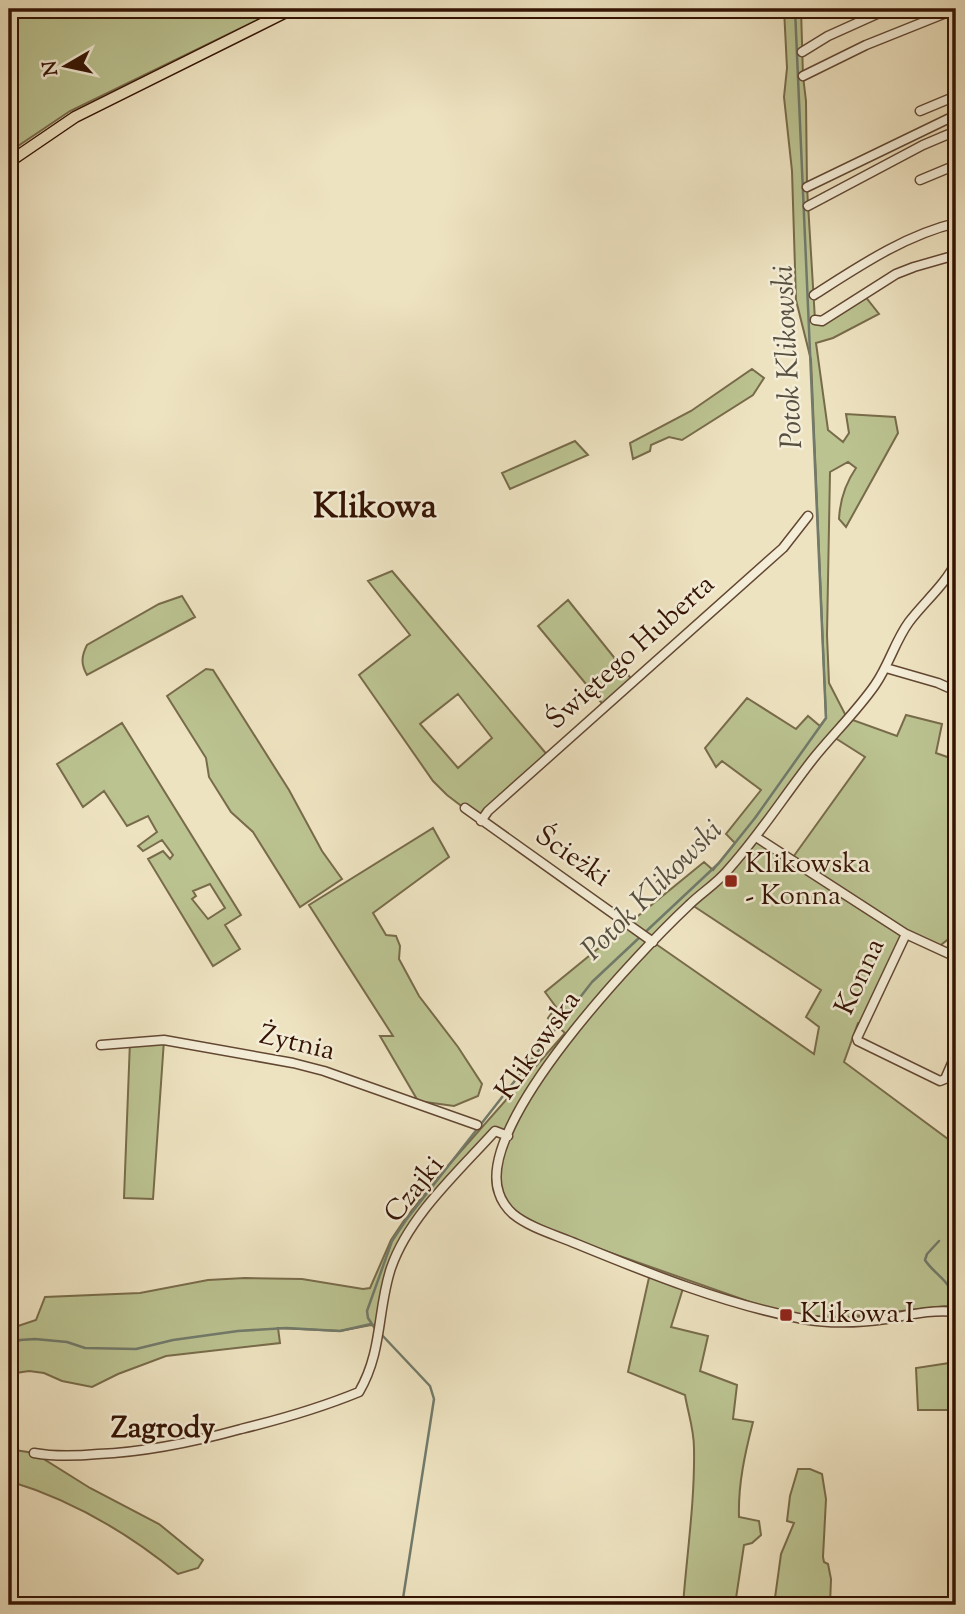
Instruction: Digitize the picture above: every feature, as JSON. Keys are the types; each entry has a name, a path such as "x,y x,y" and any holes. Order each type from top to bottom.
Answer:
{"main road":[{"path":"9,162 75,117 292,9"}],"street":[{"path":"802,52 828,36 888,9"},
{"path":"803,76 866,45 956,9"},
{"path":"920,111 956,96"},
{"path":"807,187 956,115"},
{"path":"808,206 923,145 956,131"},
{"path":"920,180 956,165"},
{"path":"814,295 906,242 930,230 956,223"},
{"path":"815,320 822,321 896,274 956,255"},
{"name":"Świętego Huberta","path":"481,821 488,811 783,548 808,516"},
{"name":"Klikowska","path":"956,562 944,581 907,625 874,687 798,778 756,837 725,874 645,937 537,1078 516,1115 498,1162 496,1176 498,1191 512,1214 530,1224 632,1267 713,1296 803,1319 854,1323 923,1313 956,1312"},
{"path":"886,668 938,682 956,691"},
{"name":"Ścieżki","path":"465,808 645,937"},
{"name":"Konna","path":"756,837 906,934 956,957"},
{"name":"Konna","path":"906,934 857,1038 858,1041 940,1081 945,1079 956,1054"},
{"name":"Żytnia","path":"101,1045 164,1040 293,1063 324,1071 477,1125"},
{"name":"Czajki","path":"34,1453 52,1456 138,1452 211,1437 314,1410 359,1392 372,1365 376,1339 381,1328 384,1292 402,1239 495,1131 508,1136"}],"green space":[{"path":"9,9 280,9 70,111 9,152"},
{"path":"784,9 801,9 815,320 864,295 879,314 833,338 816,343 828,430 843,442 849,433 846,414 895,417 898,433 846,527 839,519 841,505 846,486 856,468 848,462 830,472 827,635 829,683 847,718 897,736 906,715 942,724 936,753 956,760 956,933 937,948 906,935 866,1021 858,1023 844,1062 956,1145 956,1335 954,1312 946,1306 847,1317 809,1316 770,1309 563,1236 514,1212 504,1203 496,1176 508,1136 495,1132 402,1239 379,1327 371,1325 340,1331 278,1328 280,1343 166,1356 92,1387 62,1381 44,1373 29,1371 9,1374 9,1329 36,1320 45,1297 140,1293 208,1280 245,1278 302,1279 370,1288 391,1240 405,1219 439,1176 565,1033 548,1018 556,1007 545,992 704,862 713,870 735,843 726,834 761,790 722,761 716,767 705,748 747,698 796,729 808,716 820,726 826,718 811,360 796,300 792,171 784,97 787,68","holes":["832,736 865,757 791,860 756,837","692,905 821,990 806,1017 819,1027 814,1054 653,942"]},
{"path":"752,369 764,378 753,395 682,440 669,437 651,445 650,451 633,459 630,443 691,411"},
{"path":"575,441 588,455 510,489 502,473"},
{"path":"392,571 549,757 481,821 433,781 359,675 410,635 368,581","holes":["458,694 492,738 458,768 420,724"]},
{"path":"182,596 195,617 87,675 82,660 87,645 159,604"},
{"path":"568,600 633,681 605,707 538,626"},
{"path":"206,669 213,670 289,790 322,851 342,879 300,907 253,832 231,812 209,777 206,758 167,696"},
{"path":"122,723 241,915 225,925 240,949 213,966 148,859 163,851 170,859 173,855 162,840 143,851 138,846 157,832 148,816 127,826 104,791 83,807 57,764","holes":["210,884 225,908 208,919 192,899 196,896 193,891"]},
{"path":"433,828 449,857 373,913 386,935 396,936 400,946 399,959 419,996 482,1084 478,1096 454,1106 418,1101 380,1036 393,1036 309,905"},
{"path":"164,1040 153,1199 124,1198 130,1041"},
{"path":"650,1273 684,1285 671,1327 708,1336 700,1371 737,1385 733,1419 753,1422 743,1469 739,1517 759,1521 761,1535 752,1543 744,1545 735,1605 683,1605 694,1468 693,1434 685,1395 628,1372"},
{"path":"956,1362 954,1456 949,1410 918,1410 916,1368"},
{"path":"9,1446 15,1450 34,1453 90,1488 159,1524 203,1560 198,1568 178,1574 139,1544 98,1519 55,1498 9,1481"},
{"path":"798,1469 810,1469 822,1474 826,1499 823,1557 828,1564 831,1579 830,1605 774,1605 781,1554 794,1523 787,1521 790,1496"}],"waterway":[{"name":"Potok Klikowski","path":"376,1330 367,1311 392,1241 406,1220 592,982 719,863 755,818 826,718 795,9"},
{"path":"939,1241 925,1260 949,1287 956,1289"},
{"path":"9,1345 20,1340 35,1339 67,1342 85,1348 136,1349 173,1340 238,1331 286,1328 340,1331 371,1324"},
{"name":"Potok Klikowski","path":"381,1334 430,1386 434,1399 402,1605"}],"place":[{"name":"Klikowska - Konna","path":"731,881"},
{"name":"Klikowa I","path":"786,1315"}],"district":[{"name":"Klikowa","path":"375,508"},
{"name":"Zagrody","path":"163,1429"}]}
